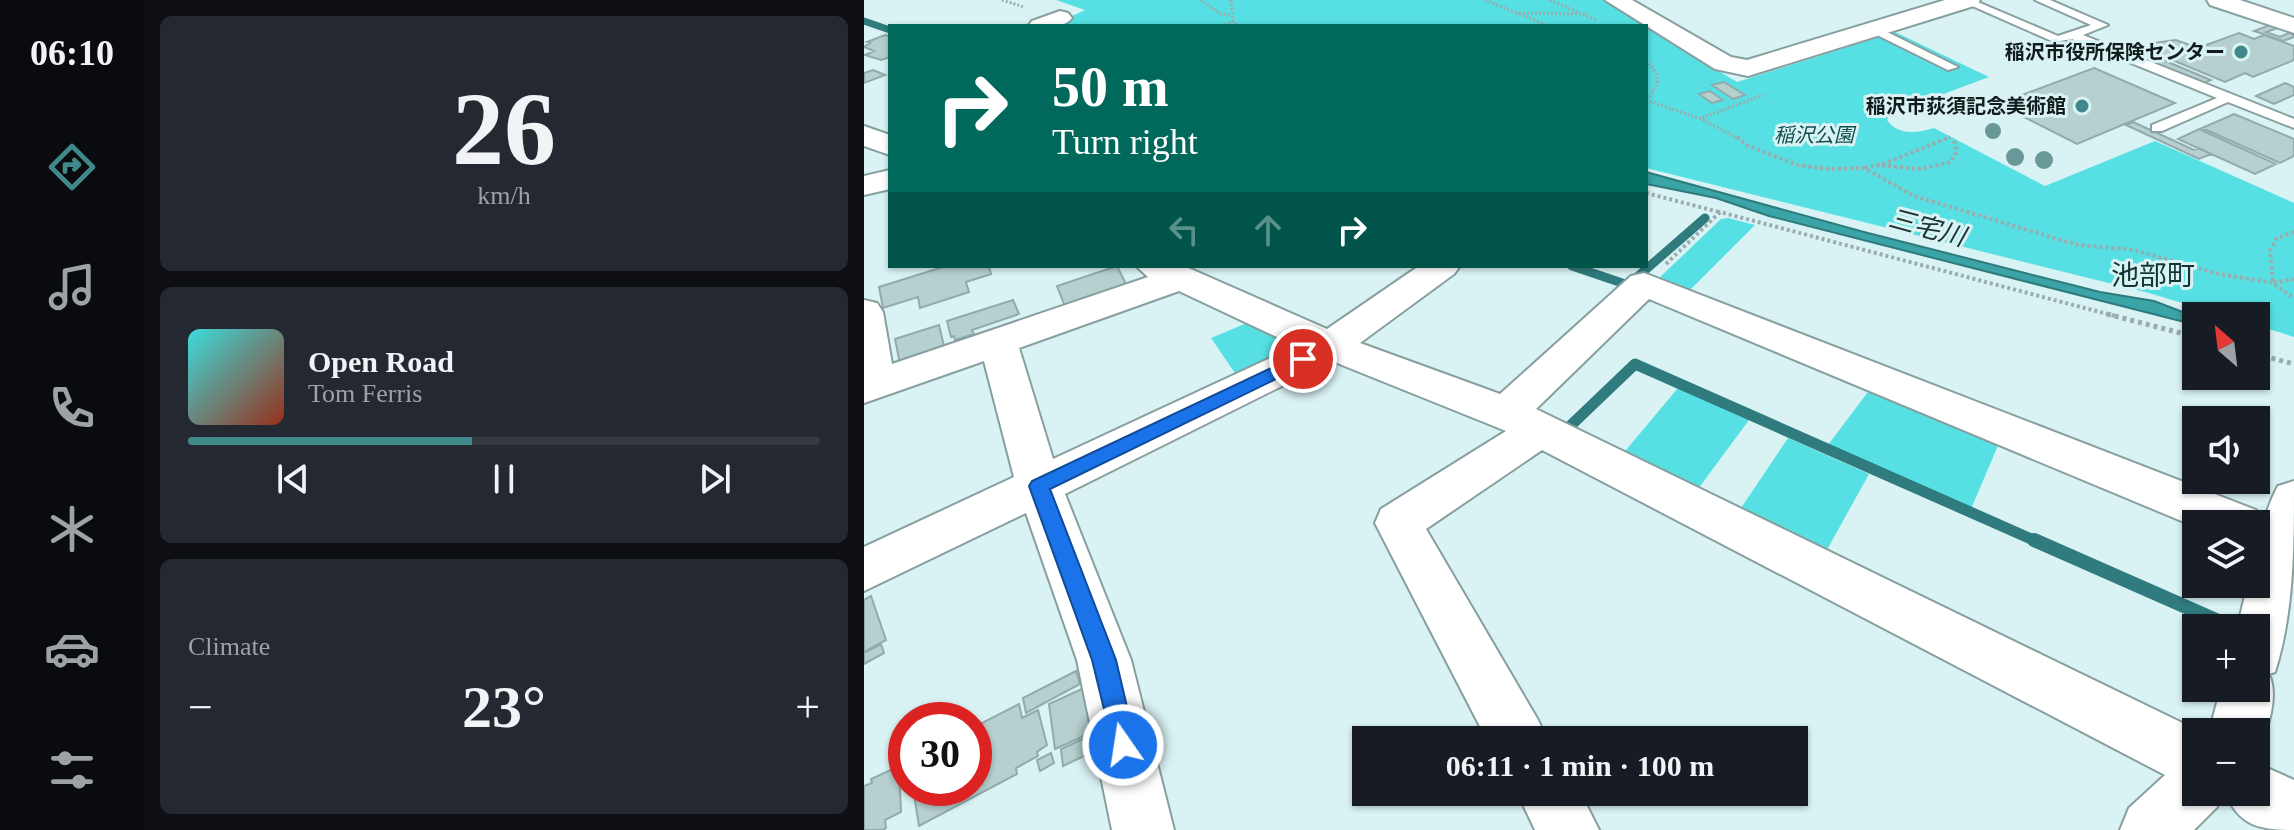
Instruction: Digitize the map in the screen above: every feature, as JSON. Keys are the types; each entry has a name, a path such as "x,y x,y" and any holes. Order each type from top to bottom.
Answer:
{"street":[{"path":"1616,0 1724,64 1748,68 1967,0"},
{"path":"2218,0 2294,26"},
{"path":"864,135 888,145"},
{"path":"864,186 888,180"},
{"path":"864,570 1330,346 1439,268"},
{"path":"864,312 870,387 998,342 1167,272 1330,346 1523,421 2182,753"},
{"path":"1510,726 1398,523 1523,421 1644,284 2204,510"},
{"path":"998,342 1039,486 1104,660 1143,830"},
{"path":"2263,614 2278,524"},
{"path":"2151,830 2182,800"},
{"path":"2270,800 2294,813"},
{"path":"1555,806 1568,830"}],"lane":[{"path":"1967,0 2058,40 2102,25 2040,0"},
{"path":"1873,29 1952,67"},
{"path":"2072,35 2225,99 2294,124"},
{"path":"2157,128 2225,99"}],"path":[{"path":"1200,0 1237,24"},
{"path":"1231,0 1232,18"},
{"path":"1485,0 1544,24"},
{"path":"1550,0 1604,24"},
{"path":"1515,13 1587,14"},
{"path":"1224,24 1232,18"},
{"path":"1648,63 1658,81 1648,96 1729,131 1748,146 1798,165 1828,169 1864,168 1951,137 1957,151 1951,162 1920,169 1876,165"},
{"path":"1701,119 1763,95"},
{"path":"1864,168 1914,196 2078,245 2134,250 2219,274 2273,283 2294,279"},
{"path":"1648,194 2182,333"},
{"path":"1644,284 1720,212"},
{"path":"2294,232 2271,242 2268,251 2273,283 2294,298"},
{"path":"2270,358 2294,364"}],"green space":[{"path":"1056,0 1602,0 1642,24 1055,24 1085,10"},
{"name":"稲沢公園","path":"1648,28 1737,82 1895,32 1989,77 1890,114 1887,120 1897,129 1915,132 1934,128 2045,186 2155,141 2294,203 2294,337 2270,329 2270,302 2182,303 1648,168"},
{"path":"1721,219 1755,225 1686,294 1656,281"},
{"path":"1254,320 1302,343 1239,379 1211,338"},
{"path":"1874,384 2002,436 1971,509 1828,445"},
{"path":"1678,388 1749,420 1695,493 1621,456"},
{"path":"1788,438 1869,474 1823,557 1737,514"}],"shaded area":[{"path":"1648,173 2100,292 2154,301 2182,312 2182,321 1769,216 1716,198 1648,184"}],"building":[{"path":"2270,25 2278,28 2266,32 2280,37 2291,32 2294,37 2283,41 2254,31"},
{"path":"2239,33 2254,39 2264,35 2294,46 2294,60 2253,77 2245,73 2225,82 2148,50 2156,48 2151,46 2154,43 2176,40 2198,48"},
{"path":"888,36 888,58 881,60 865,55 874,51 864,47 870,43 867,42"},
{"path":"2163,60 2211,80 2201,84 2153,64"},
{"path":"2094,68 2175,103 2077,144 1998,104"},
{"path":"873,70 885,75 864,83 864,73"},
{"path":"1724,82 1745,95 1733,99 1712,85"},
{"path":"2285,83 2294,87 2294,95 2274,104 2256,96"},
{"path":"1710,91 1723,100 1712,103 1699,94"},
{"path":"2234,114 2294,139 2294,156 2280,163 2202,128"},
{"path":"2133,122 2194,150 2199,148 2211,154 2199,159 2126,125"},
{"path":"2199,129 2276,164 2255,174 2178,139"},
{"path":"940,268 990,268 991,274 966,282 969,292 920,308 918,297 883,308 879,287"},
{"path":"1118,268 1128,288 1066,309 1057,286"},
{"path":"1013,300 1019,314 972,330 974,334 955,340 954,336 951,337 947,321"},
{"path":"939,325 946,354 901,369 895,339"},
{"path":"871,596 886,640 864,652 864,600"},
{"path":"881,644 884,653 864,664 864,653"},
{"path":"1076,671 1080,684 1026,713 1023,698"},
{"path":"1084,688 1091,733 1055,749 1049,704"},
{"path":"1019,704 1022,718 1038,710 1047,745 1037,752 1038,756 1016,768 1017,774 992,787 992,718"},
{"path":"1096,733 1099,749 1063,766 1061,749"},
{"path":"1051,753 1054,763 1040,771 1037,760"},
{"path":"888,771 888,806 901,806 901,812 885,820 886,828 882,830 864,830 864,786 872,783 871,779"},
{"path":"916,806 957,806 919,826"}],"waterway":[{"path":"864,21 888,29"},
{"path":"1648,268 1705,218"},
{"path":"1578,268 1628,285 1648,268"},
{"path":"1567,429 1635,364 2038,542"},
{"path":"2034,540 2202,614"}],"place":[{"name":"稲沢市役所保険センター","path":"2241,52"},
{"name":"稲沢市荻須記念美術館","path":"2082,106"}],"district":[{"name":"池部町","path":"2153,275"}],"route":[{"path":"1123,745 1104,660 1039,486 1303,359"}],"water label":[{"name":"三宅川","path":"1927,228"}]}
